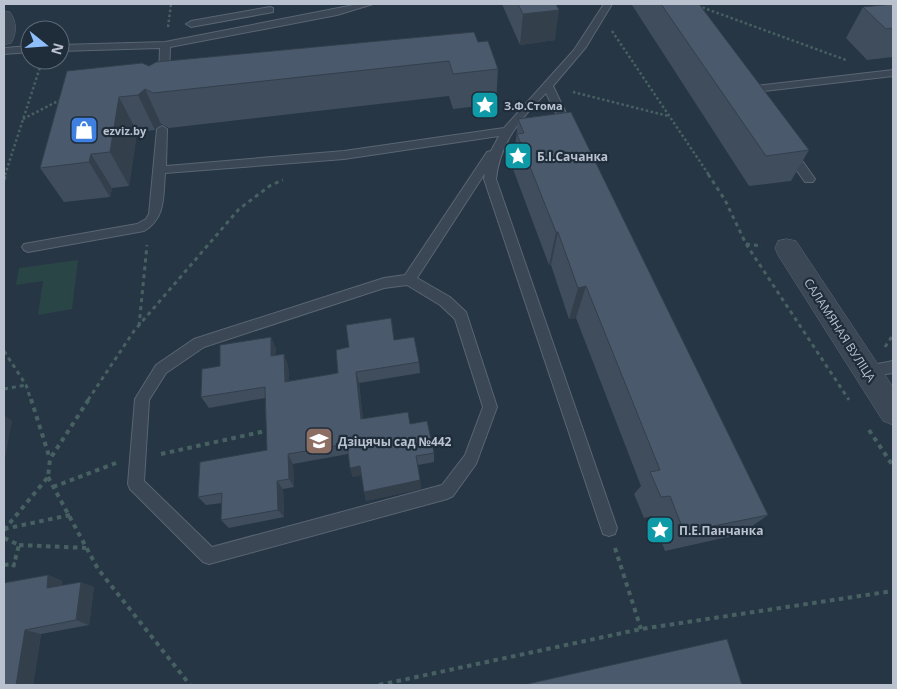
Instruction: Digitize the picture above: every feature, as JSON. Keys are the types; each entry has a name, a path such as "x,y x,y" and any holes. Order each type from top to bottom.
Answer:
{"street":[{"name":"САЛАМЯНАЯ ВУЛІЦА","path":"787,248 893,412"}],"lane":[{"path":"70,48 165,45 369,4"},
{"path":"409,280 506,131 589,38 608,4"},
{"path":"191,24 270,7 274,24"},
{"path":"6,25 20,39"},
{"path":"164,88 165,45"},
{"path":"745,90 890,74"},
{"path":"548,86 574,140"},
{"path":"28,247 140,228 150,222 155,214 162,129"},
{"path":"160,170 344,155 506,131"},
{"path":"506,131 493,159 490,179 557,371 608,528"},
{"path":"780,138 809,178"},
{"path":"409,280 445,301 461,316 490,407 470,459 447,491 209,556 136,484 138,458 142,399 161,369 199,343 384,283 409,280"},
{"path":"867,371 893,367"}],"path":[{"path":"693,4 890,74"},
{"path":"602,16 724,200 746,244 850,400"},
{"path":"4,180 39,70"},
{"path":"548,86 669,116"},
{"path":"23,119 65,97"},
{"path":"50,459 138,326 239,209 271,185 289,178"},
{"path":"138,326 150,222"},
{"path":"4,351 26,385 50,459 48,477 98,569 190,685"},
{"path":"4,389 26,385"},
{"path":"866,425 893,466"},
{"path":"53,487 108,465 271,430"},
{"path":"4,529 48,477"},
{"path":"4,529 70,515"},
{"path":"608,528 641,629"},
{"path":"4,538 19,545 87,548"},
{"path":"4,565 13,566 19,545"},
{"path":"379,685 641,629 893,591"}],"green space":[{"path":"78,260 72,309 38,315 43,281 16,285 19,268"}],"building":[{"path":"518,4 556,4 559,10 523,14"},
{"path":"661,4 699,4 809,150 766,156"},
{"path":"893,4 893,28 886,29 863,7"},
{"path":"474,32 478,42 488,41 498,69 453,74 449,61 153,93 145,89 138,95 119,97 110,152 91,154 89,162 40,168 67,71 142,63 149,66 156,62"},
{"path":"571,112 768,515 684,532 670,496 661,497 650,472 660,470 586,286 578,288 558,232 556,232 517,134 524,133 518,119"},
{"path":"391,318 394,340 414,337 419,362 356,372 361,419 408,412 410,424 427,421 434,453 416,456 420,480 364,492 360,466 350,468 347,444 288,454 289,479 277,481 278,510 221,520 222,493 198,497 200,462 267,450 265,387 201,397 202,369 220,366 220,345 271,337 271,356 284,354 285,382 338,373 336,350 349,347 346,325"},
{"path":"48,575 47,588 81,582 76,620 25,630 16,685 4,685 4,583"},
{"path":"727,639 742,685 523,685"}],"place":[{"name":"З.Ф.Стома","path":"485,105"},
{"name":"ezviz.by","path":"84,130"},
{"name":"Б.І.Сачанка","path":"518,156"},
{"name":"Дзіцячы сад №442","path":"319,441"},
{"name":"П.Е.Панчанка","path":"660,530"}]}
